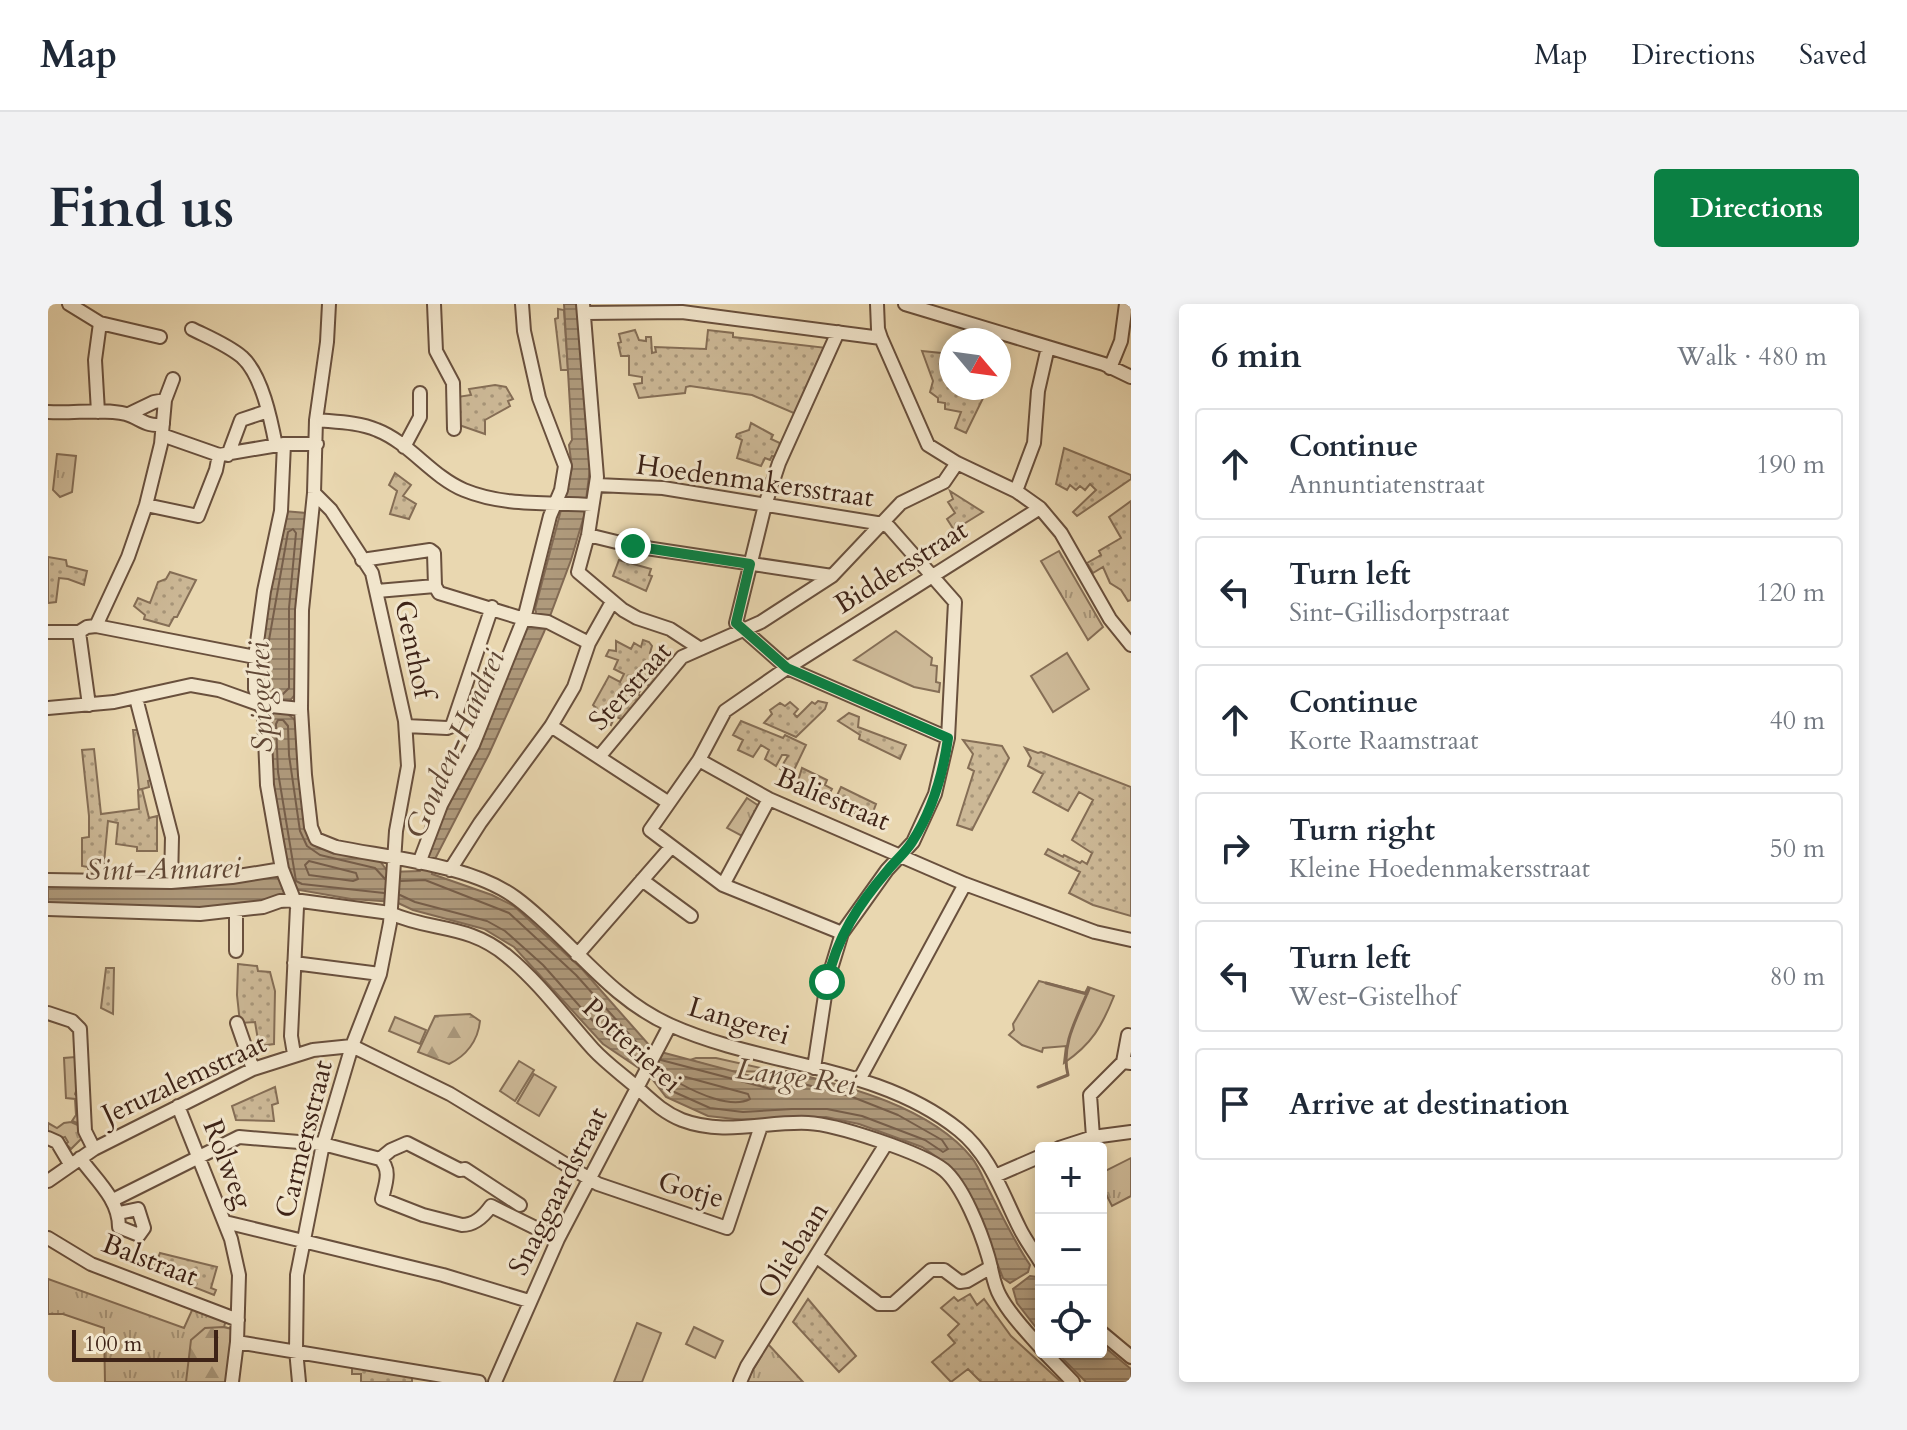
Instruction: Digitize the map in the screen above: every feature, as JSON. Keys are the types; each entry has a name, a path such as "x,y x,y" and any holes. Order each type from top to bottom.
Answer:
{"street":[{"path":"69,304 100,323 160,337"},
{"path":"329,304 316,420 314,493 295,709 311,827 316,839 336,847 419,863 441,805 473,745 527,620 550,516 559,504 565,466 539,398 524,331 522,304"},
{"path":"434,304 436,351 453,383 454,429"},
{"path":"877,304 881,338 928,445 957,463 1016,491 1040,508 1061,533 1110,619 1131,645"},
{"path":"905,304 1048,347 1131,377"},
{"path":"1110,368 1121,341 1126,304"},
{"path":"699,648 670,629 637,618 612,602 578,572 588,535 590,504 597,485 584,309 682,312 881,338"},
{"path":"98,412 95,360 100,323"},
{"path":"192,329 242,357 251,368 280,445 281,511 264,591 255,657 255,689 267,706 267,785 283,873 297,907 291,1036 294,1054"},
{"path":"838,332 779,463 765,505 736,623 787,668 948,738"},
{"path":"1016,491 1034,443 1038,391 1048,347"},
{"path":"96,626 128,557 146,505 165,400 173,379"},
{"path":"404,447 420,417 420,393"},
{"path":"129,414 165,400"},
{"path":"146,505 198,516 241,420 268,411"},
{"path":"48,412 129,414 223,455 280,445 317,444"},
{"path":"316,420 377,430 433,471 467,491 510,500 590,504"},
{"name":"Sterstraat","path":"599,757 682,657 761,622 832,576 901,503 944,482 957,463"},
{"name":"Hoedenmakersstraat","path":"597,485 663,488 883,524 955,602 948,738 941,773 920,830 842,933 827,982 814,1068"},
{"name":"Genthof","path":"314,493 331,510 372,573 406,726 407,778 396,831 393,873"},
{"name":"Biddersstraat","path":"671,847 650,830 699,760 725,711 787,668 1040,508"},
{"path":"588,535 633,546 832,576"},
{"path":"362,560 430,550 434,553 435,586 439,593 527,620 548,622 589,643"},
{"path":"377,591 435,586"},
{"path":"450,870 551,726 574,687 589,643 612,602"},
{"path":"406,726 452,726 492,607"},
{"path":"48,632 79,632 96,626 255,657"},
{"path":"79,632 89,705"},
{"path":"48,708 136,698 191,685 219,690 267,706 295,709"},
{"path":"136,698 172,837 171,882"},
{"path":"551,726 669,803"},
{"name":"Baliestraat","path":"699,760 769,799 965,884 1095,932 1131,940"},
{"path":"723,885 769,799"},
{"path":"577,955 671,847 723,885 842,933"},
{"name":"Langerei","path":"419,863 474,877 515,897 632,1003 670,1025 750,1052 892,1091 956,1128 981,1151 1035,1254"},
{"path":"48,880 171,882 283,873"},
{"name":"Carmersstraat","path":"299,1382 296,1289 304,1239 323,1144 352,1046 380,974 390,923 393,873"},
{"path":"642,880 691,916"},
{"path":"859,1080 965,884"},
{"path":"48,909 200,914 236,911 292,896 390,907"},
{"name":"Potterierei","path":"390,907 403,919 476,935 499,950 523,971 596,1052 659,1109 685,1121 721,1128 808,1123 884,1148 919,1155 952,1177 968,1209 1002,1299 1035,1341"},
{"path":"236,911 236,951"},
{"path":"294,963 380,974"},
{"path":"48,1013 72,1021 80,1029 85,1131 94,1149"},
{"path":"237,1023 253,1069"},
{"name":"Snaggaardstraat","path":"495,1382 558,1239 670,1025"},
{"path":"1093,1137 1090,1095 1127,1062 1128,1035"},
{"path":"352,1046 450,1094 588,1178"},
{"name":"Jeruzalemstraat","path":"48,1181 94,1149 253,1069 294,1054 352,1046"},
{"name":"Rolweg","path":"178,1106 225,1222 239,1275 232,1382"},
{"name":"Gotje","path":"588,1178 614,1191 727,1228 761,1126"},
{"path":"1078,1142 1131,1132"},
{"path":"113,1200 239,1137 323,1144 380,1159 388,1173 382,1199 423,1215 468,1225 484,1216 491,1206 515,1210"},
{"path":"48,1138 57,1142 113,1200 119,1213"},
{"path":"380,1159 407,1143 460,1170 465,1169 515,1210 558,1239"},
{"name":"Oliebaan","path":"740,1382 747,1366 884,1148"},
{"path":"995,1176 1035,1159"},
{"path":"225,1222 304,1239 529,1301"},
{"name":"Balstraat","path":"48,1238 91,1264 238,1320"},
{"path":"817,1257 879,1304 887,1305 893,1304 931,1270 944,1270 960,1282 991,1267"},
{"path":"1107,1337 1131,1357"},
{"path":"237,1342 479,1382"},
{"name":"Potterierei","path":"1050,1358 1073,1382"}],"green space":[{"path":"558,309 564,310 568,370 561,370 555,319 558,318"},
{"path":"635,330 639,340 646,341 646,337 651,337 652,353 656,352 655,347 706,349 708,330 733,333 733,337 827,348 796,414 752,395 690,386 686,387 685,393 639,398 634,384 642,383 642,377 629,375 629,356 621,356 618,343 621,342 619,334"},
{"path":"922,351 939,353 939,400 982,400 966,433 955,428 961,412 945,409 945,403 938,402 938,398 930,392 933,381"},
{"path":"495,385 506,387 513,399 508,401 510,406 485,420 485,434 459,425 457,397 471,395 469,389"},
{"path":"751,423 773,435 771,439 782,444 776,457 772,456 770,460 765,458 761,466 737,458 742,440 736,437 737,434 749,430"},
{"path":"1064,448 1131,475 1131,479 1077,516 1073,512 1096,490 1090,484 1085,490 1080,486 1076,490 1070,485 1067,490 1056,484"},
{"path":"57,454 76,456 72,492 60,497 53,490"},
{"path":"395,473 411,485 403,496 416,504 409,519 390,514 397,491 389,485"},
{"path":"950,491 983,512 954,530 947,519 955,513 948,502 953,499"},
{"path":"1131,501 1131,600 1128,601 1121,590 1110,583 1103,567 1093,573 1087,563 1101,555 1099,551 1121,538 1109,517"},
{"path":"1059,551 1103,627 1088,640 1041,561"},
{"path":"48,557 66,560 67,566 87,571 84,585 59,578 56,602 48,603"},
{"path":"619,560 651,569 649,575 652,576 646,591 613,576"},
{"path":"170,572 196,580 169,626 144,619 145,615 134,606 138,598 150,603 158,582 166,579"},
{"path":"896,631 932,658 931,665 937,666 939,692 914,687 854,660"},
{"path":"643,640 652,646 650,653 655,656 660,650 666,655 661,662 668,668 652,687 642,682 639,685 642,688 638,694 643,698 625,721 615,716 611,725 596,717 593,722 588,719 609,676 620,682 624,674 614,669 618,660 606,656 609,650 616,651 616,641 631,649 634,643 641,647"},
{"path":"1067,653 1089,689 1053,712 1031,676"},
{"path":"818,701 827,703 825,709 796,737 764,723 772,714 770,710 780,703 785,706 790,702 798,709 794,714 797,717 812,702 815,704"},
{"path":"849,713 859,717 858,727 906,745 900,759 859,739 860,735 838,721"},
{"path":"741,721 806,745 794,770 789,768 787,773 780,769 786,755 782,755 776,766 765,759 769,750 761,745 753,757 738,750 743,740 733,735"},
{"path":"133,730 139,730 155,779 148,781 149,787 139,790"},
{"path":"963,740 1002,746 1009,758 972,830 957,825 974,771 968,768 973,754"},
{"path":"1025,748 1131,787 1131,916 1093,905 1069,893 1080,872 1045,854 1048,849 1087,864 1092,853 1072,840 1093,800 1079,792 1068,811 1033,792 1043,774 1028,766 1031,758"},
{"path":"94,749 101,814 139,809 138,790 142,789 149,818 157,816 157,851 137,851 137,847 116,844 118,823 108,821 104,863 93,864 93,876 88,876 88,867 82,866 82,838 89,837 89,816 82,750"},
{"path":"802,768 827,780 825,785 832,789 825,802 801,787 798,781"},
{"path":"841,787 876,804 870,820 832,806"},
{"path":"747,798 759,806 742,836 727,828"},
{"path":"238,964 257,966 258,971 270,972 275,991 274,1044 259,1046 255,1022 240,1023"},
{"path":"106,968 114,968 113,1014 101,1008"},
{"path":"1039,981 1085,993 1088,987 1114,996 1095,1034 1064,1063 1066,1046 1043,1048 1042,1052 1022,1045 1009,1035"},
{"path":"470,1014 480,1021 479,1028 474,1041 461,1057 449,1064 418,1052 435,1016"},
{"path":"395,1017 426,1030 420,1044 389,1031"},
{"path":"75,1057 78,1086 75,1094 79,1099 80,1124 72,1121 76,1115 75,1099 66,1098 64,1058"},
{"path":"716,1058 779,1072 728,1071 690,1060"},
{"path":"519,1061 534,1070 515,1101 500,1091"},
{"path":"534,1074 556,1087 539,1116 517,1103"},
{"path":"275,1087 278,1103 272,1105 274,1121 236,1120 232,1106"},
{"path":"71,1122 80,1126 81,1139 71,1149 65,1137 48,1132 48,1123 57,1128"},
{"path":"1131,1158 1131,1196 1112,1206 1107,1196 1107,1170"},
{"path":"160,1253 217,1267 211,1288 216,1290 214,1295 153,1271"},
{"path":"48,1279 184,1328 193,1308 226,1320 224,1327 232,1329 226,1382 105,1382 104,1328 63,1314 48,1314"},
{"path":"970,1294 977,1305 984,1299 1011,1336 1061,1382 981,1382 968,1369 951,1382 932,1362 955,1343 948,1335 959,1324 941,1308 954,1297 958,1301"},
{"path":"808,1299 856,1356 839,1372 793,1322"},
{"path":"637,1323 661,1333 642,1382 614,1382"},
{"path":"694,1327 723,1341 715,1358 686,1344"},
{"path":"205,1328 232,1329 226,1382 186,1382 191,1340"},
{"path":"768,1344 803,1382 746,1382"},
{"path":"352,1364 412,1374 412,1382 361,1382 361,1374 352,1374"}],"water":[{"name":"Lange Rei","path":"564,304 578,304 590,468 584,516 544,632 489,754 435,859 432,874 514,906 582,969 649,1045 661,1052 773,1082 786,1071 810,1077 886,1101 934,1125 955,1140 975,1162 1030,1265 1028,1272 1010,1283 1003,1278 961,1180 947,1164 922,1147 859,1124 826,1117 743,1120 708,1116 666,1097 649,1075 603,1044 514,947 484,929 413,910 396,902 351,899 294,889 269,901 209,908 48,905 48,886 56,884 266,875 280,879 268,721 273,714 273,702 259,690 261,640 284,511 306,513 297,692 289,702 288,714 296,721 297,754 308,830 380,861 388,872 420,871 523,630 536,612 572,468"},
{"path":"1030,1276 1035,1277 1035,1326 1017,1303 1013,1289"},
{"path":"1107,1349 1131,1369 1131,1382 1086,1382 1062,1358 1107,1358"}],"waterway":[{"path":"1046,983 1087,994"},
{"path":"1038,1087 1068,1075 1068,1042 1089,989"}],"route":[{"path":"633,546 750,564 736,623 742,631 787,668 948,738 935,794 920,830 903,856 887,870 851,918 831,962 827,982"}],"water label":[{"name":"Spiegelrei","path":"261,697"},
{"name":"Gouden-Handrei","path":"455,744"},
{"name":"Sint-Annarei","path":"163,869"}]}
